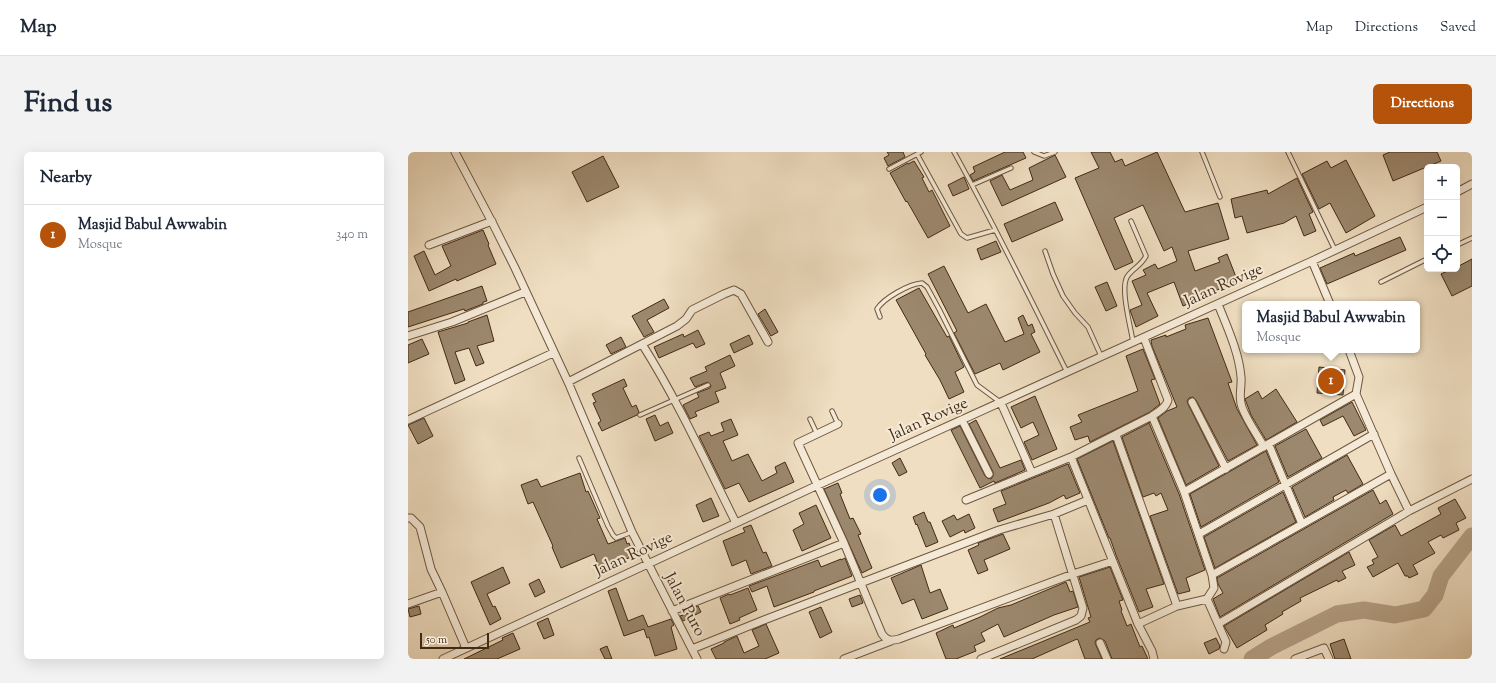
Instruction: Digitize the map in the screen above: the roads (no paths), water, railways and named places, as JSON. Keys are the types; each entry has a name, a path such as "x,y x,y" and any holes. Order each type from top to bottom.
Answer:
{"street":[{"name":"Jalan Puro","path":"455,152 492,221 568,382 632,532 696,659"},
{"path":"1460,190 1472,184"},
{"name":"Jalan Rovige","path":"443,659 818,485 1001,403 1100,356 1144,338 1424,208"},
{"path":"429,245 492,221"},
{"path":"1312,261 1329,301"},
{"path":"568,382 678,326 686,319 692,310 734,290 741,294 768,342"},
{"path":"408,336 452,322 525,292"},
{"path":"1218,304 1233,344 1240,369 1241,406 1266,446 1302,524"},
{"path":"966,500 1071,457 1152,416 1163,408 1167,404 1168,400 1144,338"},
{"path":"642,344 674,399 736,523"},
{"path":"408,420 553,353"},
{"path":"1350,353 1359,377 1356,394 1409,511"},
{"path":"1184,492 1356,394"},
{"path":"1192,402 1226,469"},
{"path":"1001,403 1032,473"},
{"path":"1138,624 1177,606 1207,599 1214,588 1212,575 1184,492 1152,416"},
{"path":"962,420 989,474"},
{"path":"838,424 798,443 844,543 882,634 886,639 891,641"},
{"path":"1199,534 1374,434"},
{"path":"1116,435 1177,606"},
{"path":"1071,457 1138,624 1152,651 1154,659"},
{"path":"1212,575 1391,474"},
{"path":"1218,624 1409,511 1472,479"},
{"path":"692,649 999,530 1054,514 1088,500"},
{"path":"981,659 1076,620 1081,616 1083,608 1054,514"},
{"path":"408,518 411,518 420,527 431,569 466,648"},
{"path":"672,611 844,543"},
{"path":"844,659 1072,574 1113,561"},
{"path":"408,604 442,592"},
{"path":"1207,599 1226,642 1224,650"},
{"path":"1100,643 1107,659"},
{"path":"1295,659 1324,648 1329,659"}],"lane":[{"path":"889,169 921,152"},
{"path":"954,152 982,203 1067,372"},
{"path":"1034,152 1044,156 1055,152"},
{"path":"1202,152 1220,197"},
{"path":"1288,152 1336,250"},
{"path":"917,154 961,234 967,238 995,230"},
{"path":"972,185 1011,168"},
{"path":"1131,221 1146,256 1142,263 1127,278 1124,291 1133,343"},
{"path":"1460,244 1472,238"},
{"path":"1045,251 1063,296 1075,313 1088,327 1100,356"},
{"path":"1381,282 1424,260"},
{"path":"880,317 878,309 882,302 914,283 922,283 927,287 939,309 977,386 1001,403"},
{"path":"640,415 708,385"},
{"path":"832,411 838,424"},
{"path":"810,419 817,434"},
{"path":"579,458 613,535 616,538 632,532"}],"waterway":[{"path":"1252,659 1271,647 1337,614 1364,610 1395,615 1424,609 1435,595 1441,576 1472,536"}],"place":[{"name":"Masjid Babul Awwabin","path":"1331,381"}]}
